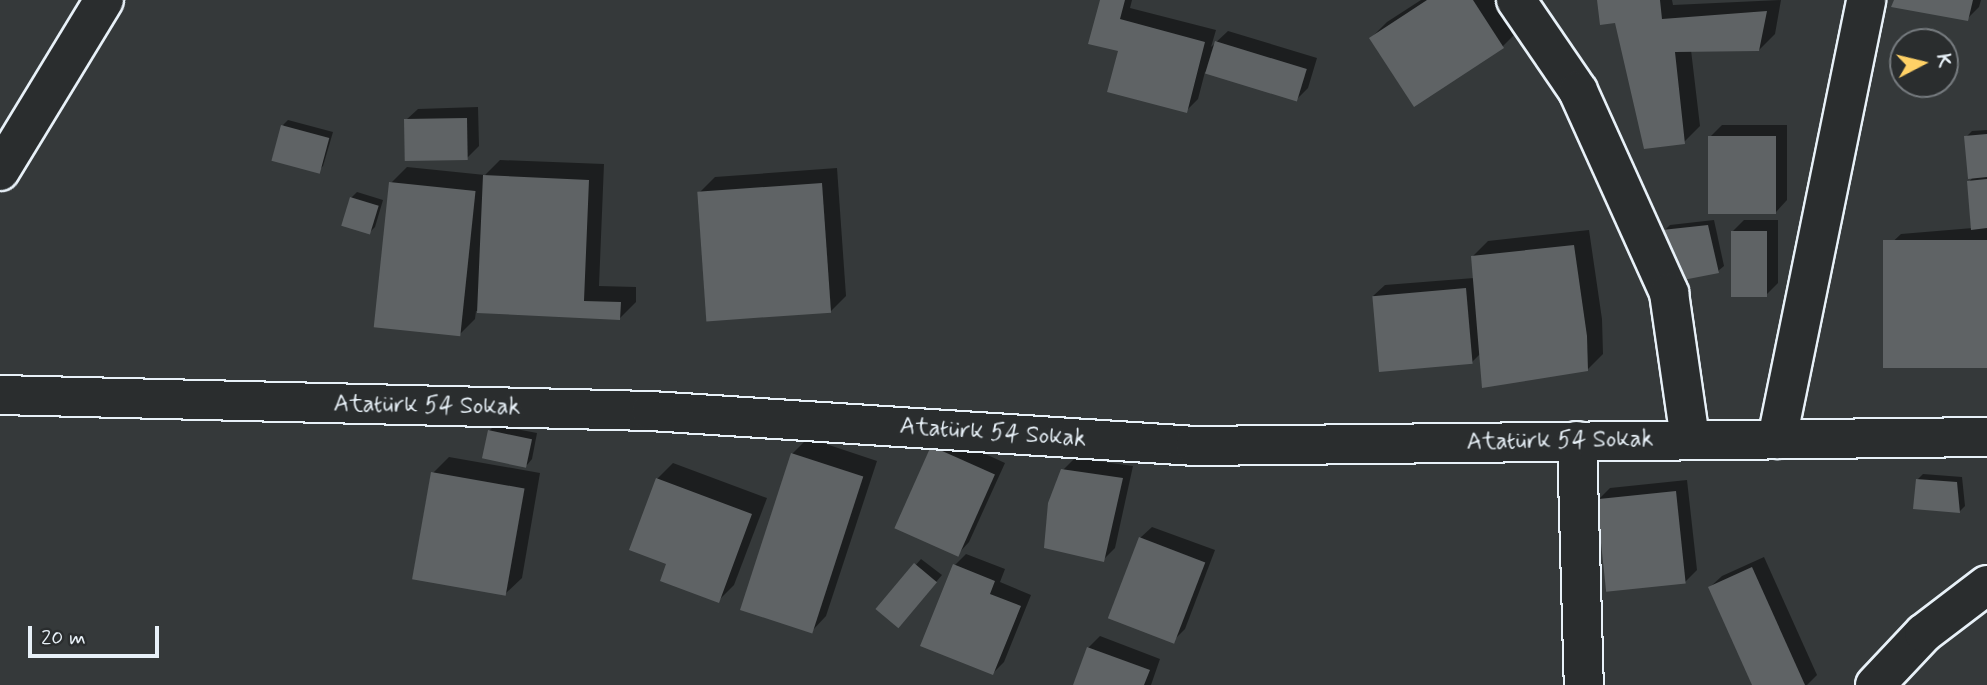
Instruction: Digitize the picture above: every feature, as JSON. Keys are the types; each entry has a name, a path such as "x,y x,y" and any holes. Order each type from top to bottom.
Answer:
{"street":[{"path":"0,172 104,0"},
{"path":"1516,0 1578,91 1669,293 1690,439"},
{"path":"1777,439 1866,0"},
{"name":"Atatürk 54 Sokak","path":"0,395 650,411 1195,446 1987,437"},
{"path":"1577,441 1584,685"},
{"path":"1875,685 1924,633 1987,584"}],"building":[{"path":"1100,0 1125,0 1120,19 1205,42 1187,113 1107,92 1118,51 1088,44"},
{"path":"1427,0 1473,0 1504,48 1414,107 1369,38"},
{"path":"1597,0 1660,0 1662,19 1767,11 1759,51 1675,52 1685,144 1644,149 1615,23 1600,25"},
{"path":"1894,0 1973,0 1968,21 1891,7"},
{"path":"1215,41 1307,69 1297,102 1205,74"},
{"path":"467,118 468,160 405,161 404,119"},
{"path":"281,125 329,138 320,174 271,161"},
{"path":"1987,134 1987,177 1968,179 1964,136"},
{"path":"1708,136 1776,136 1776,214 1708,214"},
{"path":"483,175 589,180 584,301 621,302 620,320 477,313"},
{"path":"1987,179 1987,228 1971,230 1967,181"},
{"path":"389,182 476,191 460,336 374,327"},
{"path":"822,183 831,313 706,321 697,192"},
{"path":"350,197 379,206 370,234 341,226"},
{"path":"1708,225 1719,273 1683,280 1662,230"},
{"path":"1731,231 1767,231 1767,297 1731,297"},
{"path":"1883,240 1987,240 1987,368 1883,368"},
{"path":"1574,245 1587,336 1588,371 1482,388 1471,256"},
{"path":"1466,288 1473,364 1379,372 1372,296"},
{"path":"488,430 532,439 526,468 482,458"},
{"path":"931,446 995,474 958,557 894,528"},
{"path":"791,453 863,476 812,633 740,610"},
{"path":"1061,469 1123,478 1104,562 1044,548 1048,503"},
{"path":"431,472 525,488 506,596 412,579"},
{"path":"656,478 752,514 719,603 660,581 666,564 629,550"},
{"path":"1916,479 1957,482 1960,513 1913,509"},
{"path":"1676,491 1686,583 1606,592 1596,499"},
{"path":"1139,537 1205,562 1174,644 1108,618"},
{"path":"914,563 937,582 898,628 875,609"},
{"path":"953,564 995,581 990,594 1021,606 993,675 920,646"},
{"path":"1752,567 1805,685 1752,685 1708,587"},
{"path":"1087,647 1150,670 1144,685 1073,685"}]}
